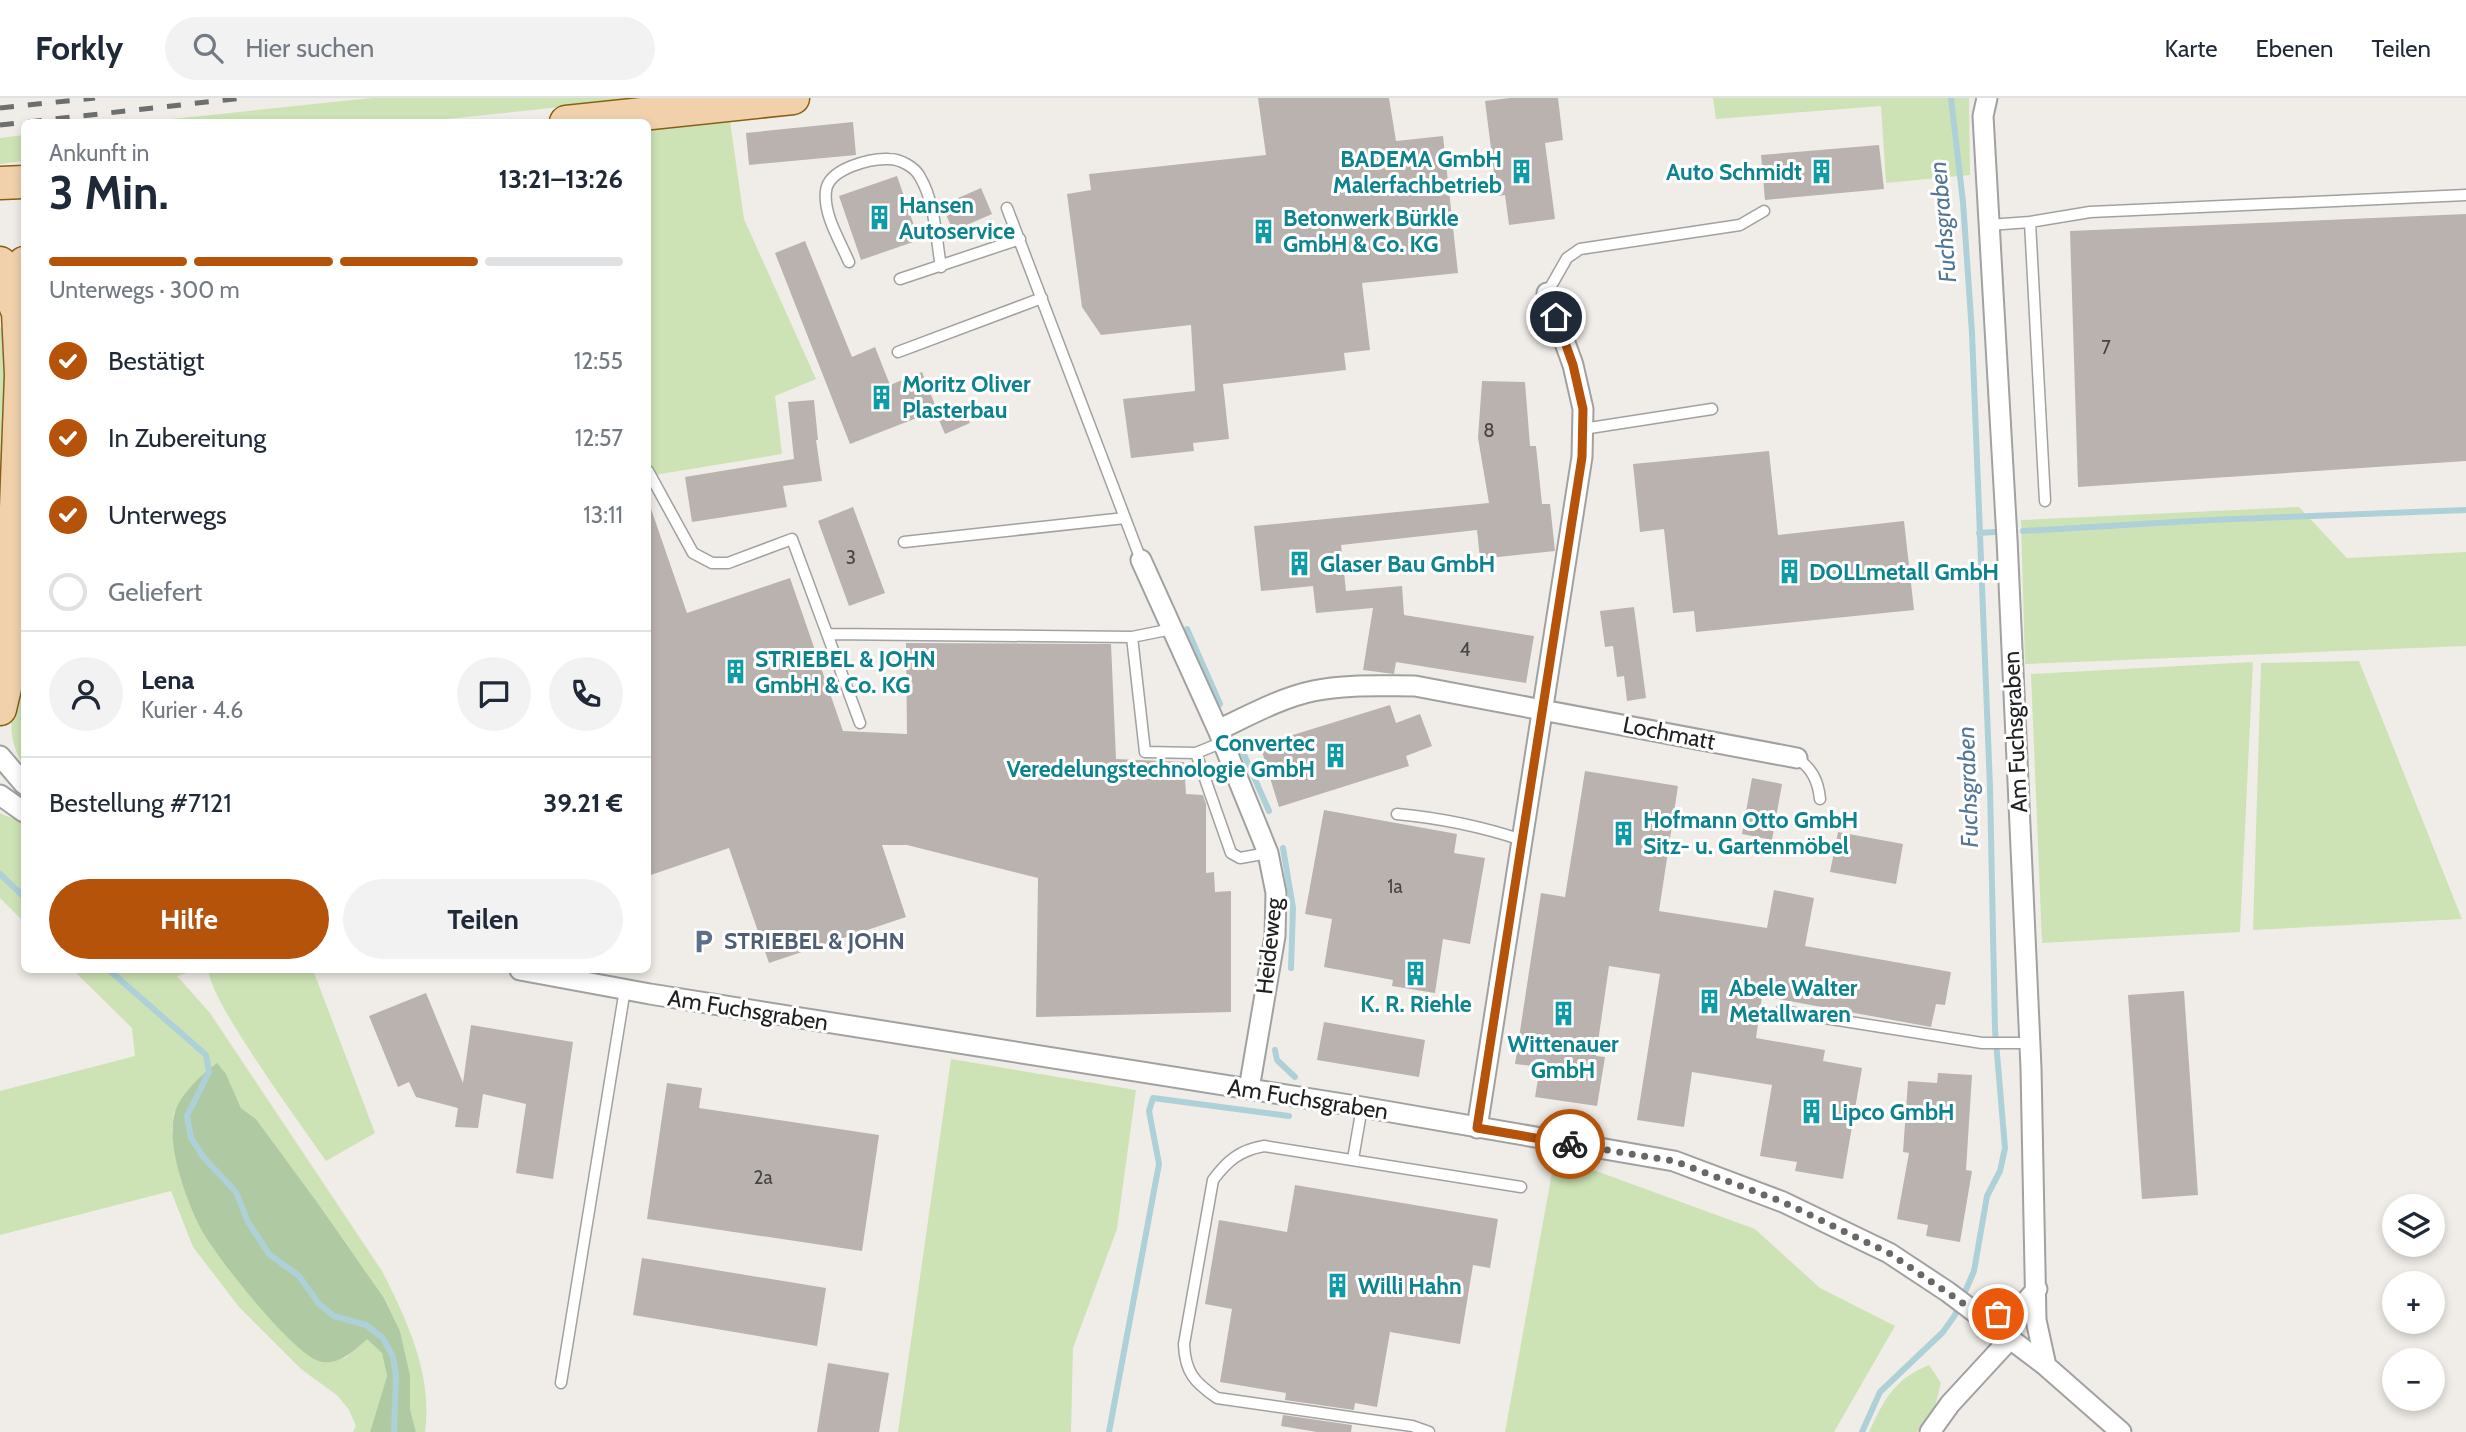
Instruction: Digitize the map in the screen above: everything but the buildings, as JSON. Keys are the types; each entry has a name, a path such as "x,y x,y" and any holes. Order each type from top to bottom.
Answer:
{"main road":[{"path":"594,119 793,98"},
{"path":"0,183 21,181"},
{"path":"0,262 18,312"},
{"path":"0,709 9,667 17,506 21,375 18,312 21,288"}],"street":[{"name":"Am Fuchsgraben","path":"1987,98 1983,116 2007,539 2030,1043 2036,1320 2046,1366"},
{"path":"1477,1128 1582,457 1583,409 1573,365 1547,293"},
{"name":"Heideweg","path":"1141,560 1220,736 1268,853 1276,893 1275,936 1249,1089"},
{"path":"1220,736 1282,701 1312,691 1357,686 1415,686 1542,709"},
{"name":"Lochmatt","path":"1542,709 1797,758"},
{"path":"0,756 21,780"},
{"path":"0,794 21,810"},
{"name":"Am Fuchsgraben","path":"553,973 625,989 1362,1107 1674,1161 1783,1202 1889,1253 1948,1292 2046,1366 2121,1432"},
{"path":"1973,1310 1998,1314 2021,1307 2037,1289"},
{"path":"1930,1432 1950,1404 2008,1339"}],"lane":[{"path":"849,262 828,211 825,192 829,180 839,171 889,159 906,163 920,175 930,201 941,267"},
{"path":"1989,225 2030,222 2090,212 2466,195"},
{"path":"1007,208 1141,560"},
{"path":"1547,293 1567,258 1580,249 1740,225 1764,211"},
{"path":"2030,222 2045,501"},
{"path":"900,279 1020,239"},
{"path":"898,352 1042,298"},
{"path":"1583,429 1712,409"},
{"path":"651,476 693,553 712,563 728,563 792,539 860,723"},
{"path":"904,542 1125,518"},
{"path":"828,634 1132,637 1172,629"},
{"path":"1132,637 1144,751 1196,753 1220,736"},
{"path":"1196,753 1231,853 1240,858 1268,853"},
{"path":"1797,758 1808,766 1818,783 1819,799"},
{"path":"1397,814 1441,818 1522,840"},
{"path":"561,1383 625,989"},
{"path":"1781,1011 1982,1043 2030,1043"},
{"path":"1353,1159 1362,1107"},
{"path":"1429,1432 1412,1426 1380,1427 1217,1398 1202,1388 1184,1361 1184,1344 1213,1180 1235,1155 1264,1146 1521,1187"}],"green space":[{"path":"372,98 649,98 446,119 172,119"},
{"path":"1713,98 1969,98 1970,175 1886,183 1881,106 1716,119"},
{"path":"729,114 744,219 816,379 775,396 782,454 654,475 651,466 651,123"},
{"path":"21,135 21,161 0,164 0,138"},
{"path":"0,327 4,331 9,381 0,635"},
{"path":"2299,507 2347,558 2466,552 2466,646 2025,664 2021,520"},
{"path":"2359,661 2462,919 2253,930 2261,663"},
{"path":"2253,662 2240,932 2042,943 2031,674"},
{"path":"21,680 21,761 11,730 13,708"},
{"path":"0,813 21,821 21,919 0,898"},
{"path":"76,973 187,973 177,976 210,1013 382,1271 409,1328 422,1369 425,1432 416,1432 410,1409 410,1375 400,1331 384,1298 256,1119 241,1108 226,1074 174,1112 172,1130 181,1180 322,1362 345,1358 367,1338 382,1353 387,1376 370,1432 353,1432 356,1426 349,1410 338,1396 301,1369 239,1307 193,1247 171,1191 0,1235 0,1091 135,1056 132,1028"},
{"path":"210,973 314,973 375,1133 326,1161 240,1035 213,985"},
{"path":"951,1059 1136,1090 1117,1229 1073,1348 1071,1432 898,1432"},
{"path":"217,1063 226,1074 241,1108 256,1119 384,1298 400,1331 410,1375 410,1409 416,1432 370,1432 387,1376 382,1353 367,1339 335,1361 322,1362 310,1356 275,1325 256,1303 201,1229 179,1173 173,1143 174,1116 185,1093"},
{"path":"1555,1156 1755,1229 1820,1288 1895,1326 1834,1432 1505,1432"},
{"path":"1929,1365 1941,1383 1934,1411 1917,1432 1869,1432 1880,1410 1899,1384"}],"waterway":[{"name":"Fuchsgraben","path":"1862,1432 1880,1392 1943,1332 1955,1315 1974,1271 1987,1196 2000,1171 2005,1148 1995,1030 1990,787 1972,333 1963,202 1951,98"},
{"path":"2023,531 2209,520 2466,510"},
{"path":"1979,533 1995,532"},
{"path":"1187,629 1220,704"},
{"path":"1238,741 1269,811"},
{"path":"1283,848 1293,908 1291,968"},
{"path":"0,874 21,894"},
{"path":"112,973 206,1055 209,1072 187,1116 191,1138 204,1158 236,1192 248,1222 269,1254 299,1276 319,1304 334,1316 366,1325 383,1338 393,1357 396,1376 394,1432"},
{"path":"1275,1050 1277,1060 1295,1077"},
{"path":"1109,1432 1159,1164 1149,1111 1153,1098 1289,1116"}],"railway":[{"path":"0,108 95,98"},
{"path":"54,119 243,98"},
{"path":"0,125 21,123"}],"way so far":[{"path":"1570,1144 1674,1161 1783,1202 1889,1253 1973,1310 1998,1314"}],"place":[{"name":"BADEMA GmbH Malerfachbetrieb","path":"1522,172"},
{"name":"Auto Schmidt","path":"1822,172"},
{"name":"Hansen Autoservice","path":"879,218"},
{"name":"Betonwerk Bürkle GmbH & Co. KG","path":"1263,231"},
{"name":"Moritz Oliver Plasterbau","path":"882,397"},
{"name":"Glaser Bau GmbH","path":"1300,564"},
{"name":"DOLLmetall GmbH","path":"1789,572"},
{"name":"STRIEBEL & JOHN GmbH & Co. KG","path":"735,672"},
{"name":"Convertec Veredelungstechnologie GmbH","path":"1335,756"},
{"name":"Hofmann Otto GmbH Sitz- u. Gartenmöbel","path":"1623,833"},
{"name":"STRIEBEL & JOHN","path":"704,941"},
{"name":"K. R. Riehle","path":"1416,974"},
{"name":"Abele Walter Metallwaren","path":"1709,1001"},
{"name":"Wittenauer GmbH","path":"1563,1014"},
{"name":"Lipco GmbH","path":"1811,1112"},
{"name":"Willi Hahn","path":"1338,1286"}],"route":[{"path":"1556,317 1573,365 1583,409 1582,457 1477,1128 1570,1144"}]}
